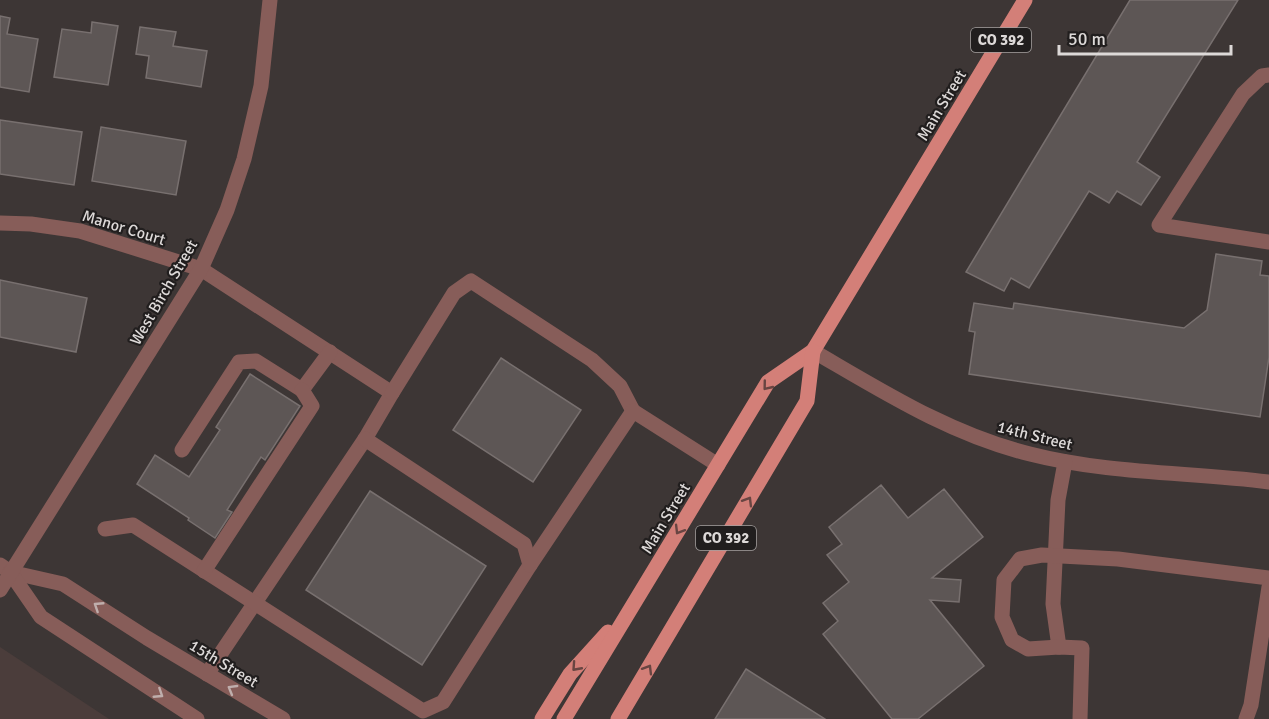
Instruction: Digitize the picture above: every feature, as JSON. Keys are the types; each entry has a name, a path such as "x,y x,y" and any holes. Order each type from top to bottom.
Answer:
{"main road":[{"name":"Main Street","path":"618,719 807,401 813,351 1024,0"},
{"name":"Main Street","path":"564,719 768,382 813,351"},
{"path":"542,719 570,674 630,608"}],"street":[{"name":"West Birch Street","path":"0,590 5,568 201,269 228,210 244,159 261,86 270,0"},
{"path":"1269,75 1262,76 1243,93 1159,225 1269,242"},
{"name":"Manor Court","path":"0,223 31,224 80,231 201,269 393,393"},
{"path":"207,674 364,439 454,293 471,281 592,360 620,386 633,411 718,465"},
{"name":"14th Street","path":"813,351 927,416 1002,447 1065,462 1269,482"},
{"path":"302,390 330,352"},
{"path":"182,450 239,362 256,361 302,390 312,406 204,571"},
{"path":"105,528 134,525 423,711 443,702 530,565 633,411"},
{"path":"364,439 524,544 530,565"},
{"path":"1059,647 1053,604 1058,500 1065,462"},
{"path":"1080,719 1082,648 1028,649 1012,640 1002,616 1004,580 1020,559 1056,555 1118,559 1269,578"},
{"path":"5,568 41,617 197,719"},
{"name":"15th Street","path":"5,568 63,584 147,638 283,719"},
{"path":"1246,719 1251,705 1269,587"}],"shaded area":[{"path":"0,647 109,719 0,719"}],"building":[{"path":"1130,0 1238,0 1137,162 1160,177 1141,205 1117,191 1109,203 1089,191 1029,288 1011,278 1004,291 966,272"},
{"path":"0,16 10,18 7,34 38,39 29,92 0,87"},
{"path":"92,22 118,26 108,85 54,77 62,29 91,33"},
{"path":"140,27 176,32 173,46 207,51 201,87 146,78 149,56 136,54"},
{"path":"0,120 82,132 74,185 0,174"},
{"path":"101,127 186,141 176,195 92,181"},
{"path":"1216,254 1262,261 1260,275 1269,276 1269,357 1260,417 969,374 975,332 969,331 974,303 1013,309 1014,303 1184,328 1207,310"},
{"path":"0,280 87,298 76,352 0,337"},
{"path":"501,358 581,410 533,482 453,430"},
{"path":"250,374 300,406 265,460 261,457 227,510 232,512 215,538 137,484 155,455 189,477 220,430 216,427"},
{"path":"881,485 908,518 944,489 983,537 932,578 961,580 959,602 930,600 984,666 918,719 892,719 823,634 838,621 823,603 849,582 827,555 842,544 829,527"},
{"path":"370,491 486,566 422,665 306,590"},
{"path":"746,669 825,719 715,719"}]}
